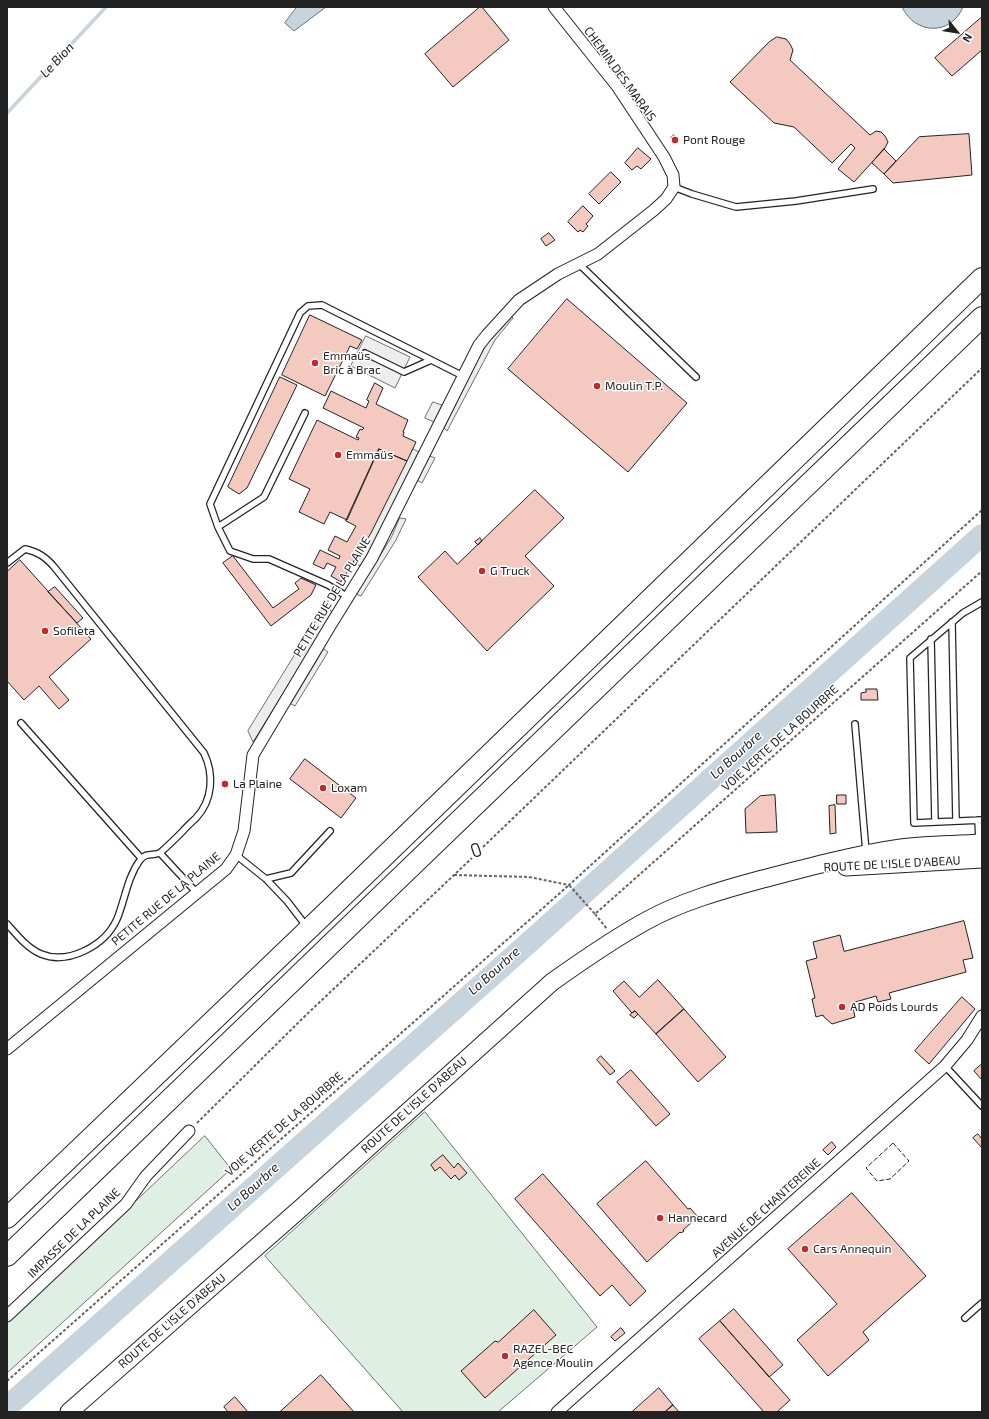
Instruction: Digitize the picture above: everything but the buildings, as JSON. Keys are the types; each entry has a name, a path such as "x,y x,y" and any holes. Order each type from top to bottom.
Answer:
{"highway":[{"path":"7,1218 309,929 982,278"},
{"path":"7,1256 982,317"}],"main road":[{"name":"ROUTE DE L'ISLE D'ABEAU","path":"69,1412 301,1208 552,982 597,950 647,920 690,902 732,888 802,869 867,860 981,853"}],"street":[{"name":"CHEMIN DES MARAIS","path":"554,7 617,86 664,157 673,174 674,187"},
{"name":"PETITE RUE DE LA PLAINE","path":"7,1049 226,868 236,855 244,831 253,755 372,558 479,345 519,300 558,274 598,254 654,210 666,199 674,187"},
{"name":"AVENUE DE CHANTEREINE","path":"557,1412 945,1066 968,1040 982,1016"},
{"name":"IMPASSE DE LA PLAINE","path":"7,1316 126,1204 146,1176 189,1131"}],"lane":[{"path":"674,187 736,207 796,201 873,189"},
{"path":"579,264 696,377"},
{"path":"348,597 328,585 269,558 253,559 230,551 218,527 210,504 300,313 308,306 322,305 463,376"},
{"path":"365,353 404,372 431,360"},
{"path":"218,527 264,497 305,413"},
{"path":"7,564 25,549 36,552 45,557 204,753 209,764 210,776 210,789 206,802 197,817 160,853 148,854 141,858 128,884 116,920 110,930 98,942 74,955 52,957 40,954 23,942 7,924"},
{"path":"981,853 980,820 914,823 910,658 962,613 982,602"},
{"path":"952,622 956,821"},
{"path":"931,639 935,822"},
{"path":"21,723 141,858"},
{"path":"855,724 867,860"},
{"path":"266,879 290,873 330,831"},
{"path":"160,853 197,893"},
{"path":"236,855 266,879 287,901 309,929"},
{"path":"945,1066 982,1106"},
{"path":"965,1318 982,1302"}],"path":[{"path":"189,1131 311,1011 454,875 476,850 982,368"},
{"name":"VOIE VERTE DE LA BOURBRE","path":"7,1381 569,885 982,510"},
{"name":"VOIE VERTE DE LA BOURBRE","path":"569,885 595,914 982,571"},
{"path":"454,875 529,877 569,885"}],"green space":[{"path":"425,1112 597,1327 498,1412 403,1412 265,1256"},
{"path":"205,1136 231,1169 7,1373 7,1323"}],"shaded area":[{"path":"297,7 326,7 294,31 285,23"},
{"path":"902,7 963,7 950,23 942,27 933,28 924,27 915,23"},
{"path":"510,314 513,318 495,340 447,431 444,428 479,357 491,337"},
{"path":"366,336 410,357 395,388 351,366"},
{"path":"433,402 442,405 434,422 425,418"},
{"path":"413,449 419,452 378,537 360,566 353,562"},
{"path":"430,456 435,458 422,483 417,480"},
{"path":"400,518 406,519 396,540 361,596 356,594 391,538"},
{"path":"328,601 332,614 253,742 248,731"},
{"path":"324,649 328,652 295,706 291,704"}],"waterway":[{"name":"Le Bion","path":"7,113 106,7"},
{"name":"La Bourbre","path":"7,1407 525,946 982,535"}],"fence":[{"path":"893,1143 909,1161 890,1179 877,1181 866,1168 893,1143"}],"place":[{"name":"Pont Rouge","path":"675,140"},
{"name":"Emmaüs Bric à Brac","path":"315,363"},
{"name":"Moulin T.P.","path":"597,386"},
{"name":"Emmaüs","path":"338,455"},
{"name":"G Truck","path":"482,571"},
{"name":"Sofileta","path":"45,631"},
{"name":"La Plaine","path":"225,784"},
{"name":"Loxam","path":"323,788"},
{"name":"AD Poids Lourds","path":"842,1007"},
{"name":"Hannecard","path":"660,1218"},
{"name":"Cars Annequin","path":"805,1249"},
{"name":"RAZEL-BEC Agence Moulin","path":"505,1356"}]}
